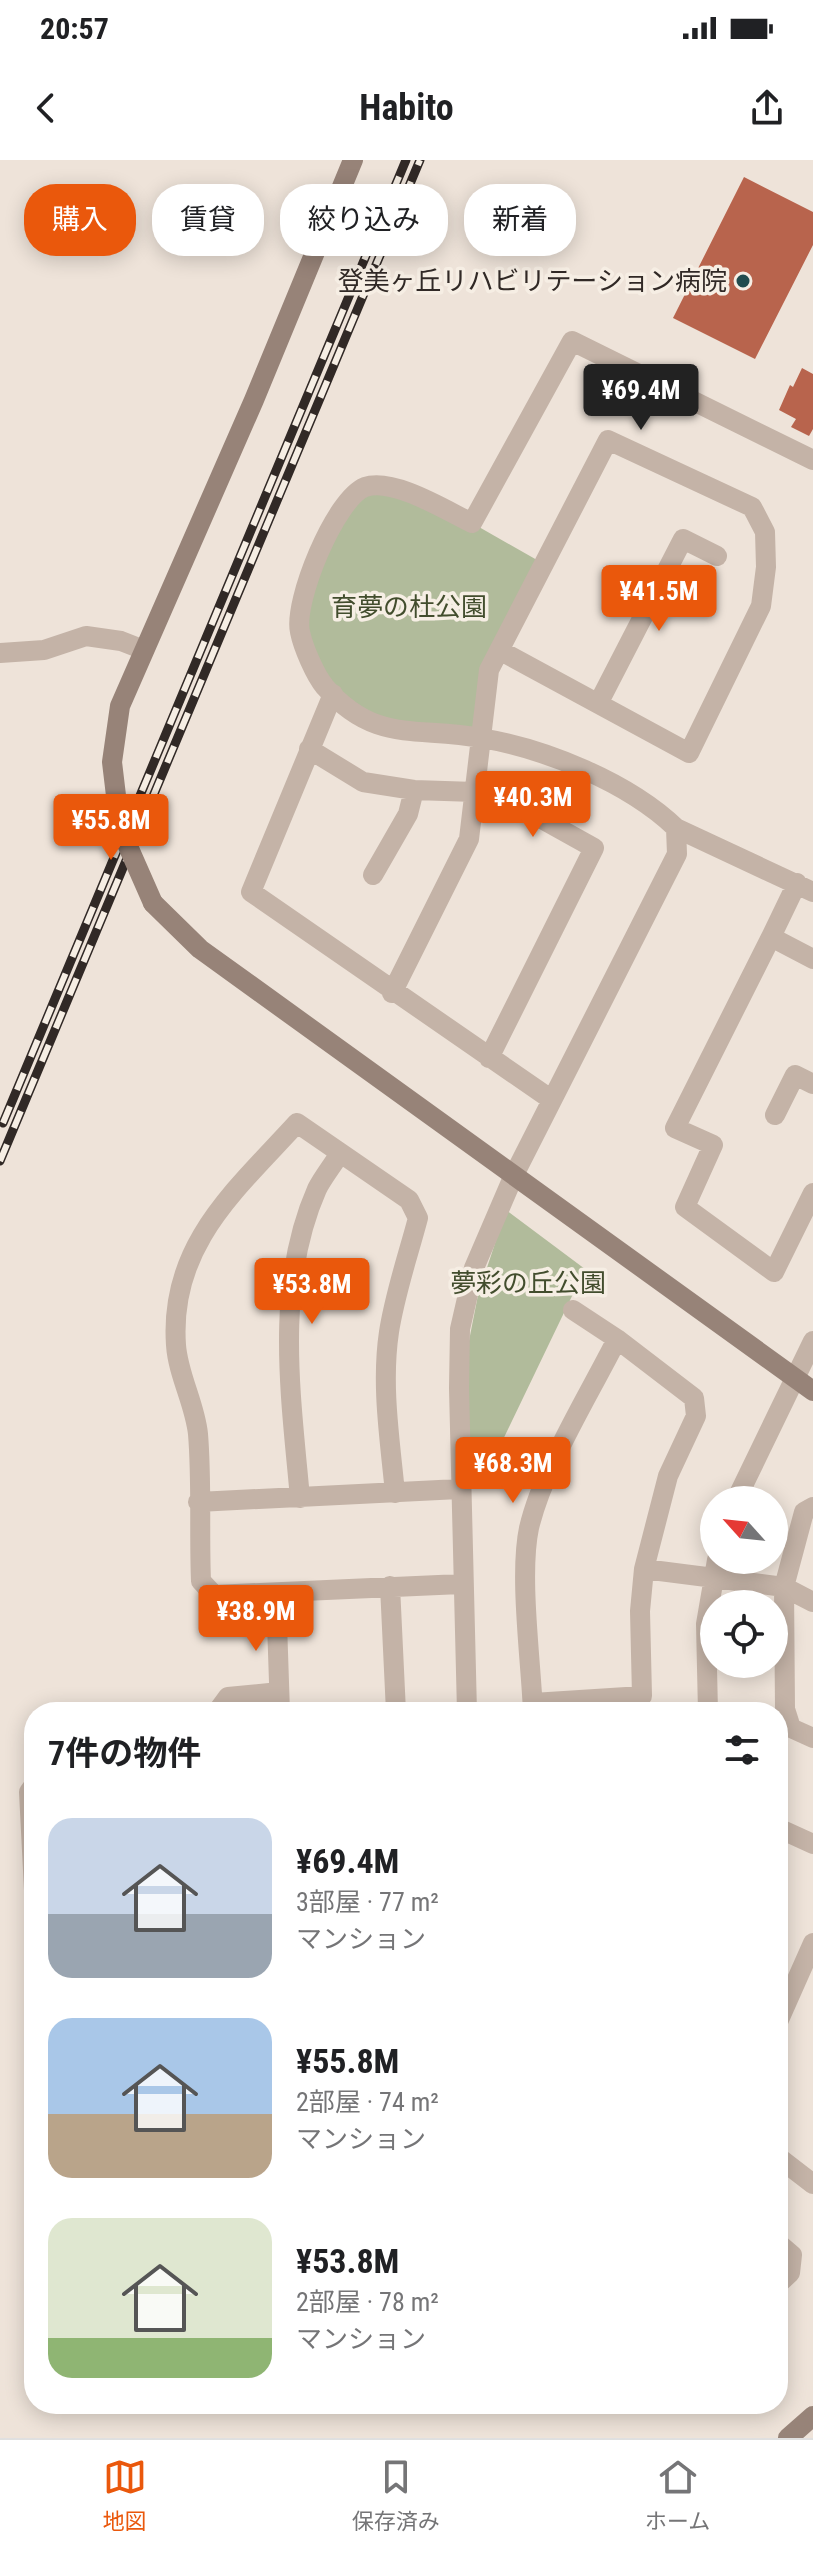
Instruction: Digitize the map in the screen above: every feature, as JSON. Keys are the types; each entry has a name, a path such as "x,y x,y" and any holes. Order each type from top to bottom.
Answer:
{"street":[{"path":"353,160 260,386 120,706 112,762 117,804 127,844 153,903 200,949 813,1391"},
{"path":"813,460 572,341 472,523 394,486 365,487 336,513 312,570 299,629 323,685 377,726 416,734 479,737 554,756 655,807 676,828 809,889 771,937 675,1128 713,1145 685,1207 774,1272 813,1193"},
{"path":"392,993 469,839 489,670 608,440 752,507 765,532 766,567 761,606 689,753 501,651"},
{"path":"599,702 683,539 717,556"},
{"path":"0,653 44,650 86,636 121,641 144,650"},
{"path":"333,694 251,892 392,993 552,1100"},
{"path":"309,749 363,782 414,790 475,792 515,804 594,848 489,1058"},
{"path":"373,875 408,814 414,790"},
{"path":"467,1702 459,1489 460,1329 474,1268 514,1175 677,854 676,828"},
{"path":"771,937 813,959"},
{"path":"775,1115 795,1075 813,1084"},
{"path":"395,1493 386,1401 389,1334 399,1281 418,1218 409,1200 297,1123 225,1203 196,1242 182,1275 175,1313 176,1349 198,1431 201,1581 214,1595 461,1584"},
{"path":"300,1498 288,1358 291,1297 317,1189 340,1153"},
{"path":"573,1310 617,1339 694,1398 696,1416 668,1476 644,1569 640,1611 642,1696 588,1702"},
{"path":"533,1702 526,1559 529,1531 543,1487 617,1339"},
{"path":"743,1486 813,1341"},
{"path":"198,1502 459,1489"},
{"path":"785,1702 784,1587 804,1512 813,1507"},
{"path":"644,1569 700,1569"},
{"path":"708,1702 706,1624 714,1574"},
{"path":"734,1574 784,1587 813,1602"},
{"path":"390,1586 396,1702"},
{"path":"224,1702 228,1697 280,1702 276,1593"},
{"path":"788,1718 791,1728 813,1738"},
{"path":"788,1833 813,1844"},
{"path":"788,1999 813,1943"},
{"path":"788,2165 813,2184"},
{"path":"788,2252 792,2255 788,2275"},
{"path":"788,2438 813,2416"}],"green space":[{"name":"育夢の杜公園","path":"365,487 472,523 544,564 501,651 479,737 377,726 323,685 299,629 312,570"},
{"name":"夢彩の丘公園","path":"506,1210 585,1269 499,1448 497,1480 469,1481 466,1356 478,1295"}],"building":[{"name":"登美ヶ丘リハビリテーション病院","path":"744,177 813,212 813,245 755,359 673,318"},
{"path":"802,368 813,374 813,429 809,436 791,427 796,419 779,410"}],"railway":[{"path":"3,1123 406,160"},
{"path":"0,1161 420,160"}],"place":[{"name":"登美ヶ丘リハビリテーション病院","path":"743,281"}]}
